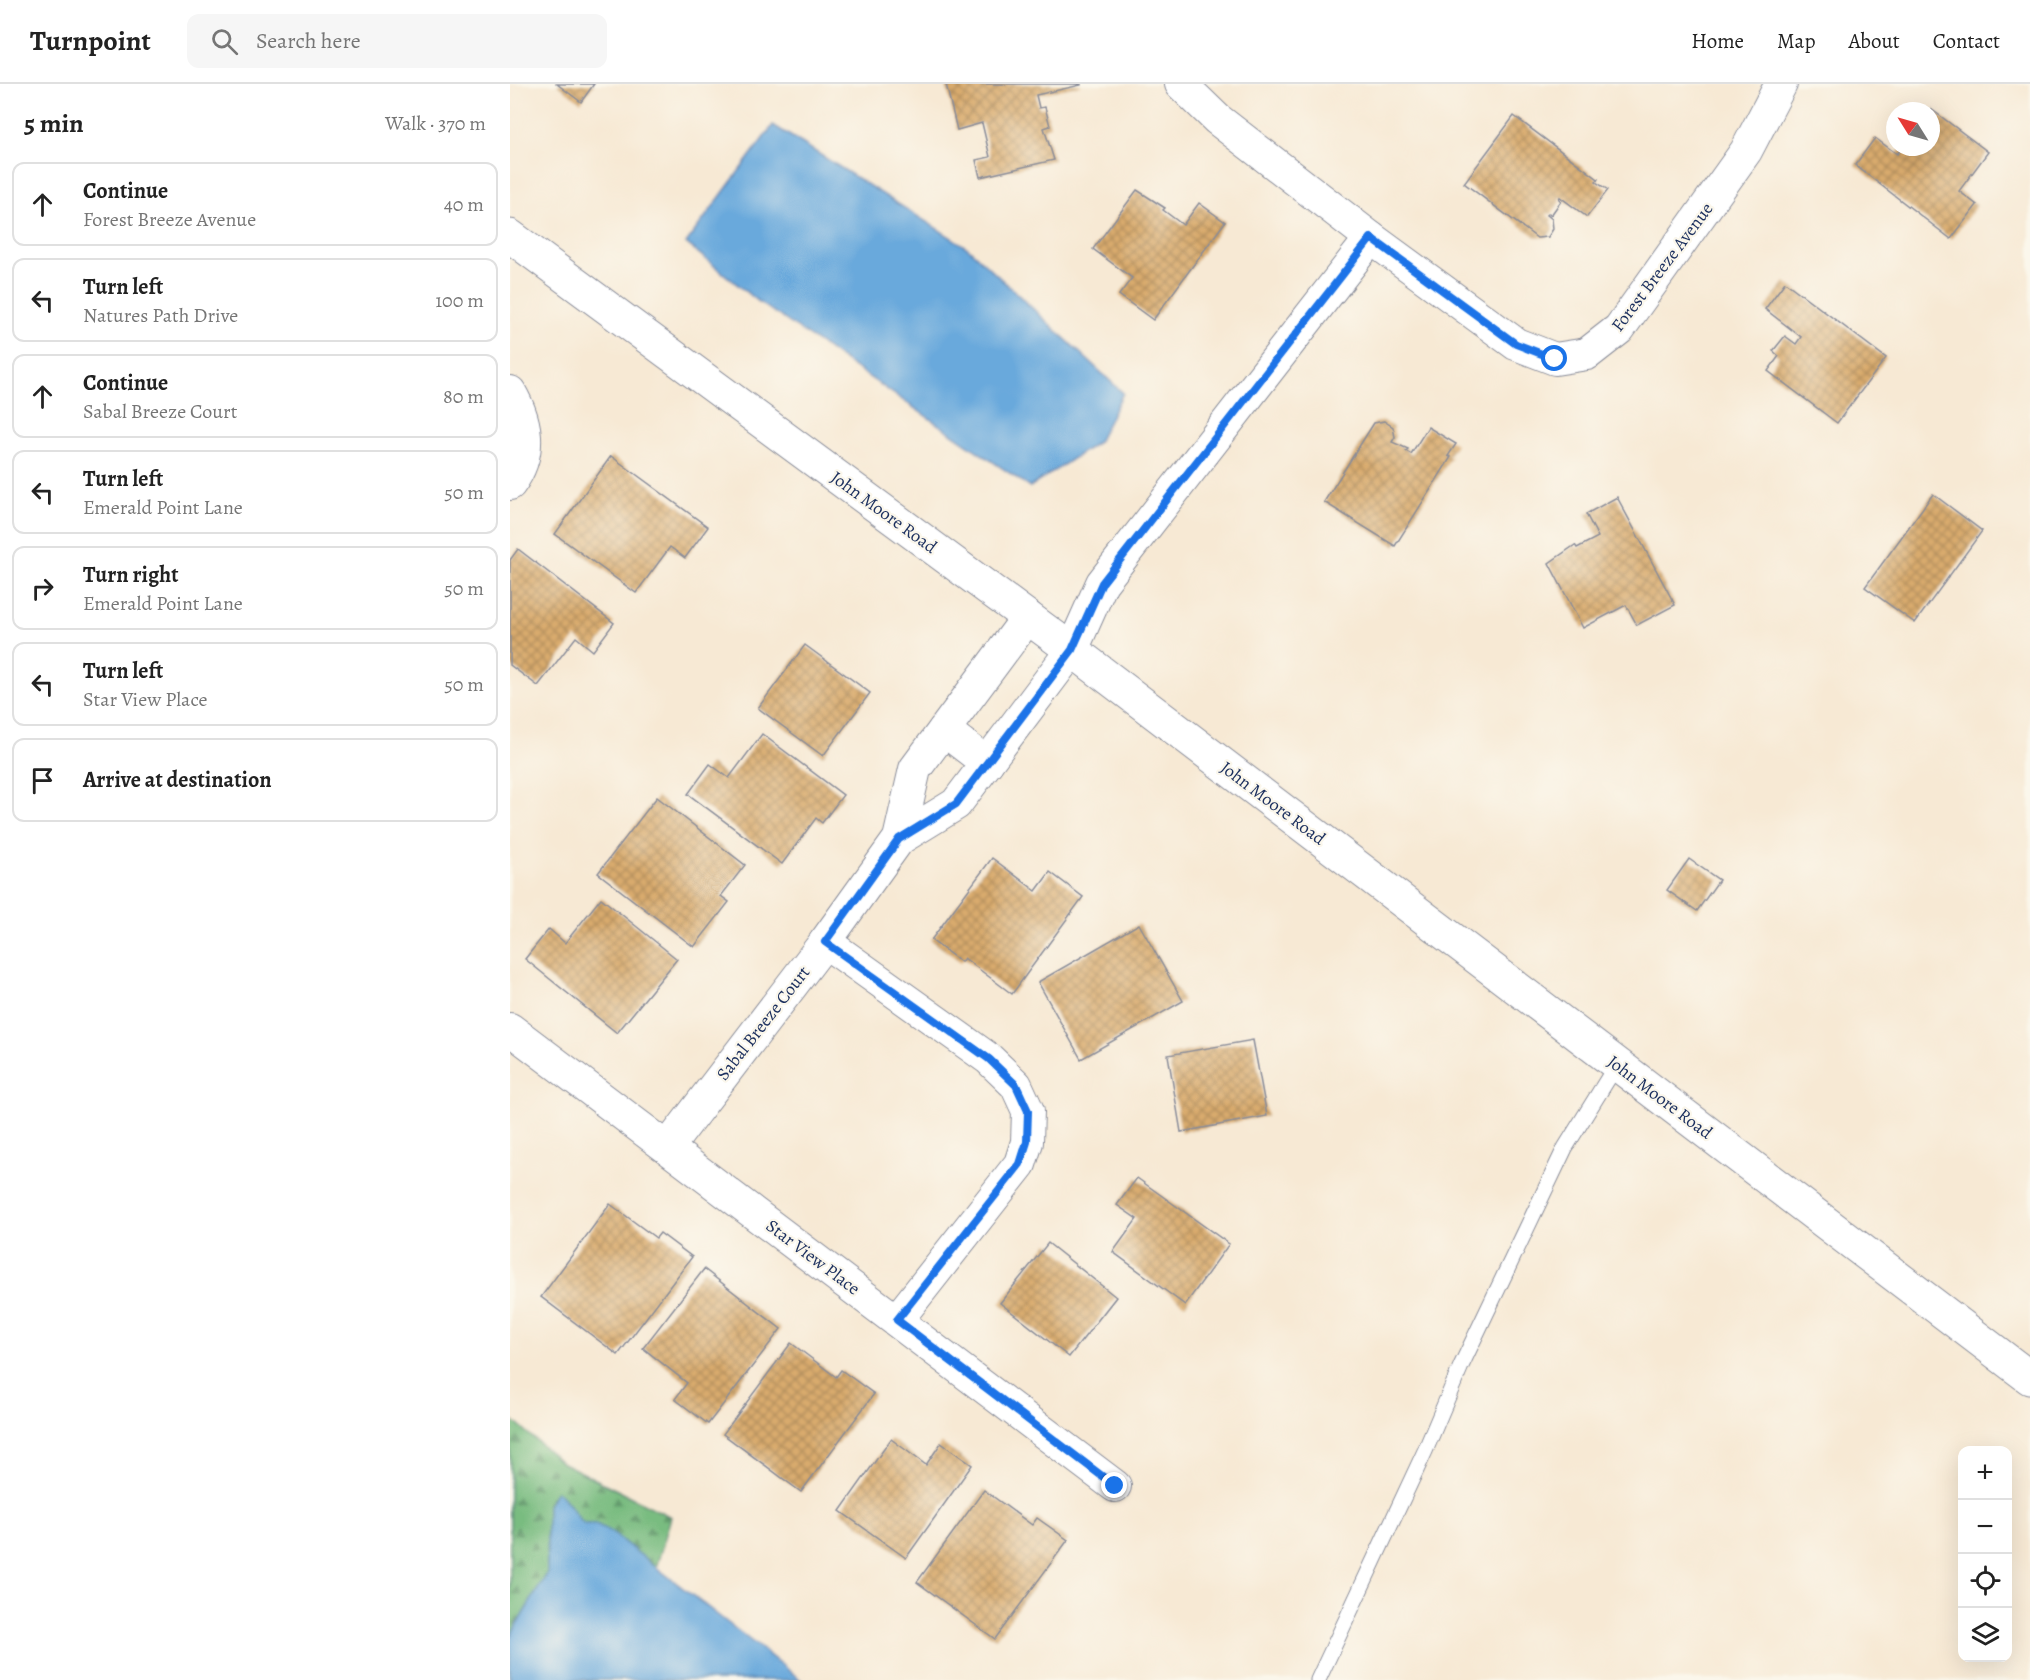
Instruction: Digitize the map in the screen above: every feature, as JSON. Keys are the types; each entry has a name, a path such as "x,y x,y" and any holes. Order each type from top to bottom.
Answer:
{"street":[{"name":"Forest Breeze Avenue","path":"1181,84 1217,119 1371,238 1516,344 1555,359 1587,354 1620,329 1746,151 1781,84"},
{"name":"John Moore Road","path":"510,236 1072,650 2030,1378"},
{"name":"Sabal Breeze Court","path":"899,839 956,804 1072,650 1102,583 1371,238"},
{"path":"510,392 522,412 527,436 523,461 510,484"},
{"name":"Sabal Breeze Court","path":"668,1147 825,942 899,839 915,770 1028,617"},
{"path":"944,729 987,763"},
{"path":"825,942 989,1059 1016,1085 1028,1111 1027,1142 1020,1164 897,1320"},
{"name":"Star View Place","path":"510,1029 1115,1486"}],"lane":[{"path":"1318,1680 1425,1451 1461,1366 1565,1148 1617,1064"}],"green space":[{"path":"510,1418 561,1462 671,1517 623,1680 510,1680"}],"water":[{"path":"773,125 968,248 1123,393 1098,442 1030,487 759,302 686,243"},
{"path":"556,1491 584,1524 596,1524 611,1532 801,1680 510,1680 510,1636 547,1574 547,1506"}],"building":[{"path":"557,84 594,84 581,102"},
{"path":"946,84 1081,85 1036,95 1039,108 1045,107 1050,126 1044,128 1054,160 980,177 976,160 990,157 982,123 957,130"},
{"path":"1514,116 1598,179 1596,182 1608,190 1587,217 1560,197 1561,201 1551,215 1549,213 1547,215 1552,219 1553,229 1548,237 1537,238 1464,183"},
{"path":"1940,116 1988,152 1959,191 1977,205 1951,239 1855,165 1875,138 1886,146 1886,156 1940,156"},
{"path":"1137,190 1165,208 1163,210 1183,225 1199,203 1225,222 1153,320 1119,295 1132,278 1093,249"},
{"path":"1785,282 1886,358 1837,423 1768,371 1779,356 1773,351 1785,336 1796,344 1801,337 1765,309"},
{"path":"1384,421 1393,427 1395,437 1392,442 1408,449 1406,451 1411,454 1428,427 1456,444 1448,456 1451,457 1395,546 1324,502 1374,423"},
{"path":"611,456 708,527 685,558 670,547 636,593 555,534"},
{"path":"1933,494 1982,531 1915,623 1865,587"},
{"path":"1617,497 1675,605 1637,625 1626,605 1583,628 1549,563 1575,545 1577,548 1598,537 1586,514"},
{"path":"518,549 614,623 593,651 576,637 538,686 510,665 510,560"},
{"path":"805,645 870,693 823,756 758,708"},
{"path":"762,734 843,795 822,823 816,818 782,864 688,794 710,764 729,778"},
{"path":"657,797 745,865 721,896 729,902 694,947 598,873"},
{"path":"992,858 1036,891 1050,872 1083,897 1012,994 964,958 961,962 931,940"},
{"path":"1689,859 1719,880 1697,911 1667,890"},
{"path":"601,898 677,959 617,1033 525,959 549,929 565,943"},
{"path":"1139,924 1183,1001 1081,1059 1038,982"},
{"path":"1253,1040 1267,1116 1181,1132 1168,1055"},
{"path":"1137,1178 1229,1244 1185,1305 1113,1252 1137,1219 1117,1205"},
{"path":"610,1204 656,1238 660,1233 692,1257 618,1355 541,1297"},
{"path":"1048,1243 1116,1297 1069,1357 1000,1303"},
{"path":"704,1269 781,1329 708,1424 675,1399 687,1383 643,1348"},
{"path":"791,1343 836,1377 841,1370 874,1394 801,1492 723,1434"},
{"path":"891,1439 926,1465 941,1443 972,1465 906,1558 840,1511"},
{"path":"984,1490 1032,1525 1037,1518 1068,1540 995,1639 917,1582"}],"route":[{"path":"1115,1486 897,1320 1020,1164 1027,1142 1028,1111 1016,1085 989,1059 825,942 899,839 956,804 1072,650 1102,583 1371,238 1516,344 1555,359"}]}
